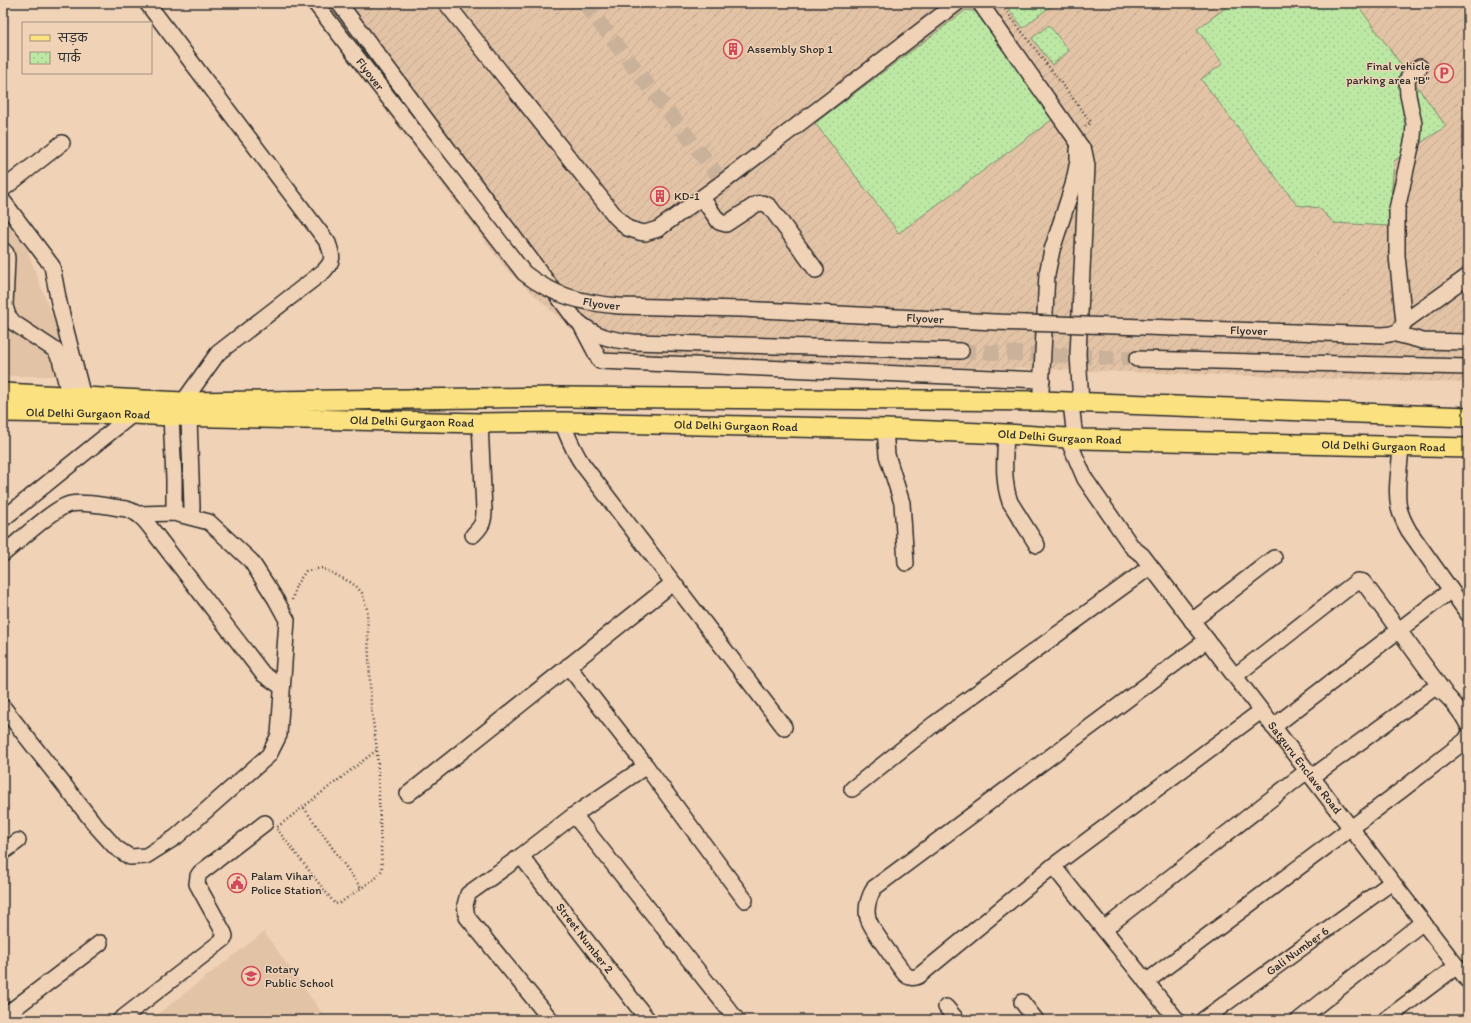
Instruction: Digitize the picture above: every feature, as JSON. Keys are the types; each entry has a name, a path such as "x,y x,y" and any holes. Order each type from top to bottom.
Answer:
{"main road":[{"name":"Old Delhi Gurgaon Road","path":"3,393 76,397 181,412 480,423 562,422 885,429 1075,438 1468,448"},
{"name":"Old Delhi Gurgaon Road","path":"3,412 133,414 515,398 1041,402 1468,417"},
{"path":"515,398 516,422"}],"street":[{"path":"147,3 328,243 332,254 331,263 324,271 218,353 181,412 174,513"},
{"name":"Flyover","path":"315,3 524,273 548,290 572,299 599,305 742,309 986,321 1394,330 1423,341 1468,342"},
{"path":"339,3 530,260 575,319 587,329 602,337 634,342 961,351"},
{"path":"446,3 616,217 627,228 645,233 658,229 702,198 957,3"},
{"name":"Satguru Enclave Road","path":"980,3 1084,150 1087,166 1075,438 1086,467 1139,544 1146,561 1468,981"},
{"path":"1394,330 1397,209 1413,138 1414,124 1408,95 1407,80 1411,73 1420,67"},
{"path":"1041,402 1047,274 1052,250 1073,185 1078,161 1079,152 1074,137"},
{"path":"3,190 62,143"},
{"path":"702,198 722,224 729,223 755,205 760,203 766,204 770,207 816,270"},
{"path":"3,201 52,266 76,397"},
{"path":"3,250 6,253 7,258 5,306 8,316 14,323 55,350 76,397"},
{"path":"1394,330 1468,276"},
{"path":"581,325 600,361 1042,380"},
{"path":"1137,358 1468,368"},
{"path":"181,412 192,506 191,517"},
{"path":"3,519 133,414"},
{"path":"562,422 576,454 672,582 784,727"},
{"path":"472,535 478,530 484,521 480,423"},
{"path":"885,429 887,455 902,503 906,563"},
{"path":"1006,434 1004,473 1007,494 1010,502 1036,546"},
{"path":"1401,447 1398,498 1399,509 1403,519 1409,531 1468,614"},
{"path":"3,554 52,514 69,504 78,503 126,509 139,514 174,513 209,522 251,561 275,598 287,620 279,735 269,755 176,837 146,856 130,857 116,848 97,827 3,707"},
{"path":"139,514 263,674 282,687"},
{"path":"1192,620 1274,558"},
{"path":"852,789 1146,561"},
{"path":"1235,676 1357,581 1363,582 1468,724"},
{"path":"408,794 672,582"},
{"path":"1273,727 1451,590"},
{"path":"1207,640 874,888 868,899 868,918 872,927 904,973 907,976 916,978 1054,866 1261,711"},
{"path":"568,666 646,766 745,900"},
{"path":"1104,929 1309,774 1430,691 1436,688 1444,692"},
{"path":"1146,982 1410,784 1466,740 1468,736"},
{"path":"551,1020 467,917 465,905 468,894 521,856 574,815 646,766"},
{"path":"574,815 737,1020"},
{"path":"120,1020 224,940 224,933 198,888 198,876 265,823"},
{"path":"3,852 18,841"},
{"name":"Street Number 2","path":"521,856 648,1020"},
{"path":"1054,866 1177,1020"},
{"name":"Gali Number 6","path":"1203,1020 1392,882"},
{"path":"1299,1020 1423,922"},
{"path":"3,1017 100,944"},
{"path":"1386,1020 1457,966"},
{"path":"1022,1002 1036,1020"},
{"path":"946,1008 957,1020"}],"path":[{"path":"1000,3 1091,122 1074,137"},
{"path":"287,620 296,585 306,571 322,568 357,587 362,593 367,609 371,707 376,750 382,870 377,877 340,903 335,904 276,828 304,808 376,750"},
{"path":"304,808 361,888"}],"shaded area":[{"path":"304,3 1468,3 1468,383 600,355 507,270"},
{"path":"3,215 26,247 75,376 3,376"},
{"name":"Rotary Public School","path":"264,932 327,1020 150,1020"}],"green space":[{"path":"1004,3 1051,3 1052,5 1023,28"},
{"path":"1232,3 1356,3 1446,126 1394,161 1389,226 1334,223 1319,208 1297,205 1201,79 1223,64 1197,29"},
{"path":"966,10 978,12 1057,116 899,233 815,123"},
{"path":"1049,25 1069,51 1052,65 1032,38"}],"tunnel":[{"path":"584,3 723,182"},
{"path":"961,351 1137,359"}],"place":[{"name":"Assembly Shop 1","path":"733,49"},
{"name":"Final vehicle parking area \"B\"","path":"1444,73"},
{"name":"KD-1","path":"660,196"},
{"name":"Palam Vihar Police Station","path":"237,883"},
{"name":"Rotary Public School","path":"251,976"}]}
